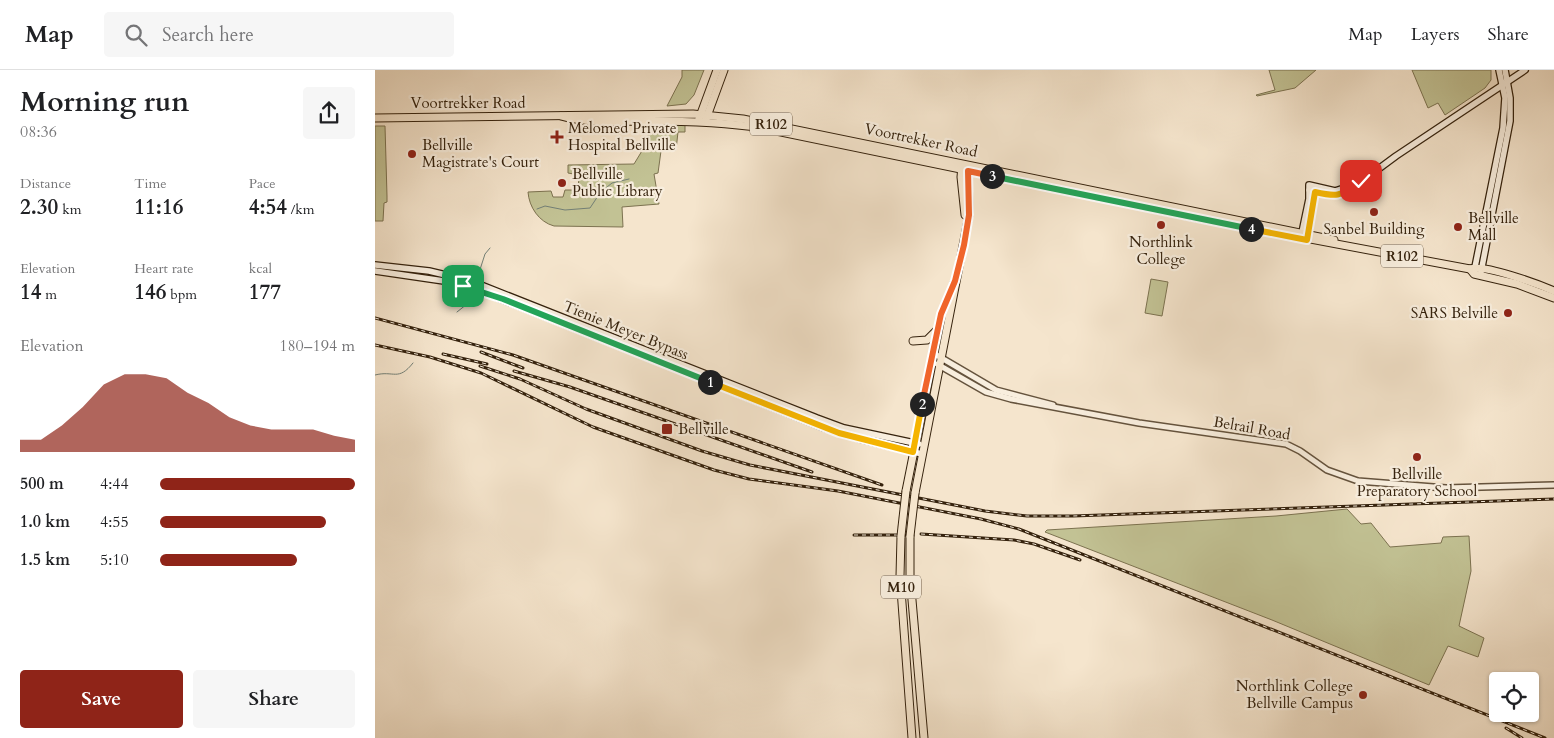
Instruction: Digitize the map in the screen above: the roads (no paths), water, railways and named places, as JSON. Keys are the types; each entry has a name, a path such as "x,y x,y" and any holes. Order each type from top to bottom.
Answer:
{"main road":[{"path":"703,118 717,70"},
{"path":"703,118 724,70"},
{"path":"1476,271 1500,174 1510,121 1510,98 1499,70"},
{"path":"1476,271 1505,116 1505,70"},
{"path":"1312,188 1332,195 1342,194 1525,70"},
{"name":"Voortrekker Road","path":"375,118 665,117 763,123 1209,220 1305,236"},
{"name":"Voortrekker Road","path":"965,167 1193,210 1305,236"},
{"name":"M10","path":"924,738 910,577 910,536 921,454 969,215 965,167"},
{"path":"1490,190 1495,188 1500,174"},
{"path":"1312,188 1339,190 1357,184"},
{"path":"1305,236 1312,188"},
{"path":"1326,189 1342,194"},
{"path":"1193,210 1194,214 1209,220"},
{"name":"R102","path":"1305,236 1534,283 1554,291"},
{"name":"Tienie Meyer Bypass","path":"375,265 429,271 480,288 844,428 923,445"},
{"name":"Tienie Meyer Bypass","path":"375,271 470,285"},
{"name":"R102","path":"1476,271 1554,298"},
{"name":"M10","path":"912,738 900,576 901,536 906,491 932,357 948,296 955,281"},
{"path":"1534,283 1534,287 1549,293 1554,298"},
{"name":"Tienie Meyer Bypass","path":"527,306 824,428 921,454"},
{"path":"913,341 930,339 939,326"}],"street":[{"name":"Belrail Road","path":"932,357 976,387 995,395 1139,423 1286,444 1301,451 1333,473 1358,481 1446,488 1554,485"}],"waterway":[{"path":"601,192 612,183 629,179"},
{"path":"537,209 545,206 565,210 590,208 600,193"},
{"path":"476,282 485,254 490,248"},
{"path":"457,312 467,304 473,293"},
{"path":"375,375 399,374 408,369 413,363"}],"railway":[{"path":"375,318 513,355 882,485"},
{"path":"375,345 430,357 481,373 593,427 714,470 749,479 838,491 981,519 1019,529 1545,738"},
{"path":"481,352 523,368"},
{"path":"443,354 487,364"},
{"path":"480,366 520,379 586,409 702,451 750,465 985,511 1027,516 1073,516 1554,499"},
{"path":"514,371 570,387 812,472"},
{"path":"921,534 1014,540 1034,544 1080,560"},
{"path":"854,535 905,535"},
{"path":"1506,728 1522,738"}],"place":[{"name":"Melomed Private Hospital Bellville","path":"557,137"},
{"name":"Bellville Magistrate's Court","path":"412,154"},
{"name":"Bellville Public Library","path":"562,183"},
{"name":"Sanbel Building","path":"1374,212"},
{"name":"Northlink College","path":"1161,225"},
{"name":"Bellville Mall","path":"1458,227"},
{"name":"SARS Belville","path":"1508,313"},
{"name":"Bellville","path":"667,429"},
{"name":"Bellville Preparatory School","path":"1417,457"},
{"name":"Northlink College Bellville Campus","path":"1363,695"}]}
